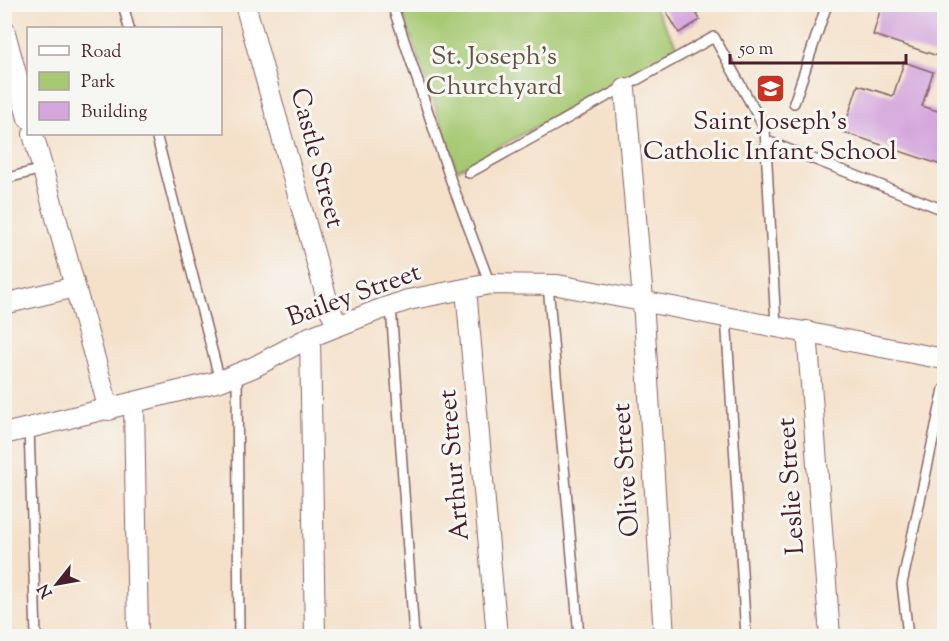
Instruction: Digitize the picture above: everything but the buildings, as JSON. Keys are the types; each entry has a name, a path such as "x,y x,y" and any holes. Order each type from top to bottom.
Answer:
{"street":[{"name":"Castle Street","path":"245,4 330,310 338,325"},
{"path":"4,29 27,114"},
{"name":"Olive Street","path":"625,89 643,300 664,636"},
{"path":"33,135 109,410"},
{"name":"Bailey Street","path":"4,434 134,404 228,378 338,325 391,306 490,284 548,285 643,300 945,359"},
{"path":"4,304 75,287"},
{"name":"Arthur Street","path":"466,289 497,636"},
{"name":"Leslie Street","path":"807,331 831,636"},
{"path":"310,337 315,636"},
{"path":"134,404 138,636"}],"lane":[{"path":"123,4 129,27"},
{"path":"392,4 451,181 490,284"},
{"path":"794,103 827,4"},
{"path":"469,174 625,89 714,37 765,129 776,326"},
{"path":"156,135 228,378 238,636"},
{"path":"767,141 945,210"},
{"path":"4,179 42,169"},
{"path":"548,285 579,636"},
{"path":"391,306 414,636"},
{"path":"726,316 746,636"},
{"path":"908,636 902,584 945,389"},
{"path":"29,429 36,636"}],"green space":[{"name":"St. Joseph's Churchyard","path":"400,5 653,5 679,49 457,170"}],"place":[{"name":"Saint Joseph's Catholic Infant School","path":"770,88"}]}
